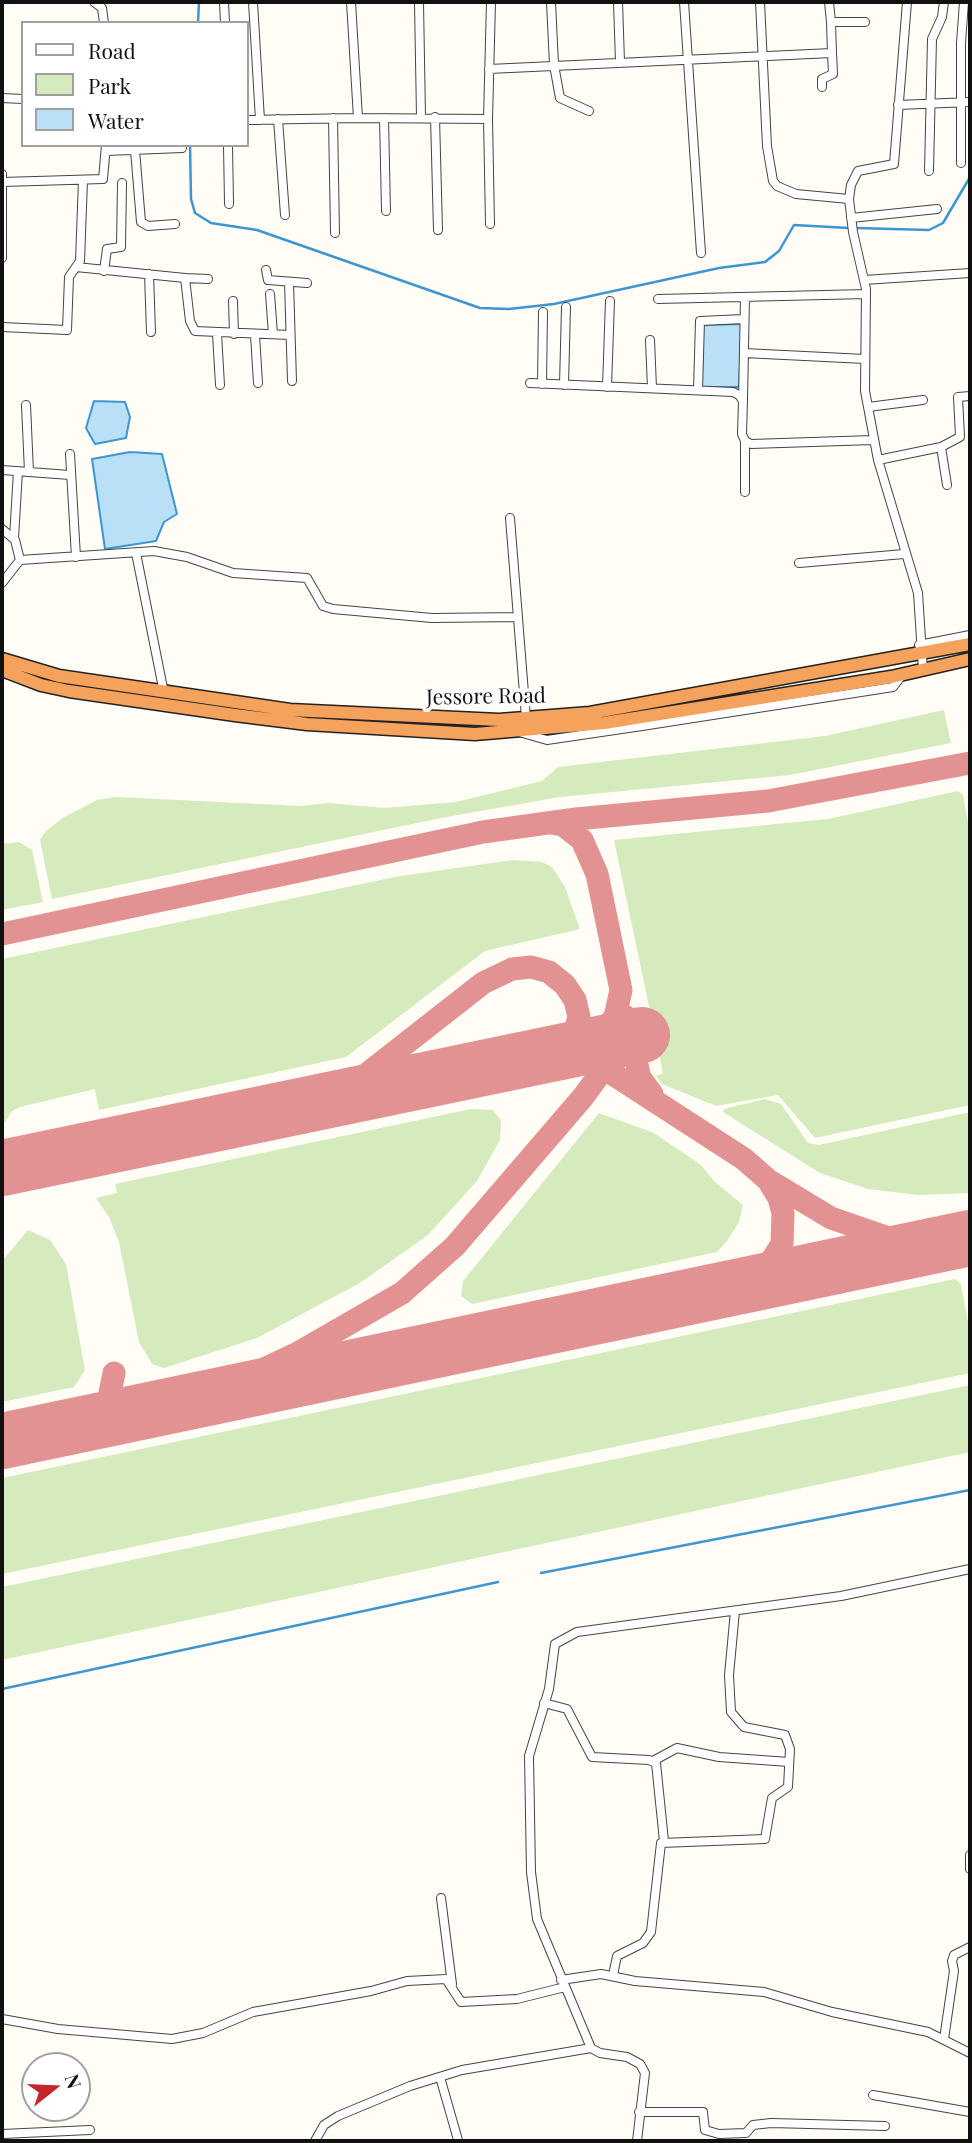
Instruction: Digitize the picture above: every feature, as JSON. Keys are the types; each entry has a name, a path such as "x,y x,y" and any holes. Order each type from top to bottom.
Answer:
{"highway":[{"name":"Jessore Road","path":"2,659 59,676 290,710 456,719 526,718 590,713 920,650 970,644"},
{"path":"2,670 41,685 69,691 235,715 407,731 517,732 604,723 903,674 970,659"}],"street":[{"path":"94,2 102,8 104,21"},
{"path":"224,2 225,21"},
{"path":"253,2 260,120"},
{"path":"351,2 358,118"},
{"path":"419,2 421,117"},
{"path":"490,224 488,118 491,2"},
{"path":"551,2 554,65 560,98 589,111"},
{"path":"618,2 620,62"},
{"path":"684,2 701,253"},
{"path":"760,2 769,171 773,181 796,194 849,199"},
{"path":"822,87 822,79 833,74 829,2"},
{"path":"907,2 894,164 858,171 850,185 849,199 866,294 865,359 873,440 904,554 918,593 923,670"},
{"path":"929,171 932,39 942,17 944,2"},
{"path":"961,163 960,102 964,2"},
{"path":"831,22 865,22"},
{"path":"489,69 832,53"},
{"path":"2,97 21,99"},
{"path":"898,105 970,103"},
{"path":"435,117 438,230"},
{"path":"333,118 335,233"},
{"path":"383,118 386,211"},
{"path":"248,120 488,118"},
{"path":"278,119 285,215"},
{"path":"228,147 229,204"},
{"path":"2,182 103,179 106,148 182,148"},
{"path":"135,150 141,222 148,226 175,224"},
{"path":"2,174 2,258"},
{"path":"2,327 66,331 69,277 80,257 83,180"},
{"path":"104,271 107,249 121,248 122,183"},
{"path":"851,220 937,209"},
{"path":"76,267 208,279"},
{"path":"266,270 268,280 307,283"},
{"path":"864,280 970,273"},
{"path":"149,274 151,332"},
{"path":"185,278 192,329 217,334 290,335"},
{"path":"289,282 292,381"},
{"path":"270,294 272,334"},
{"path":"658,299 866,294"},
{"path":"745,298 745,492"},
{"path":"233,301 234,334"},
{"path":"607,387 610,301"},
{"path":"564,384 566,307"},
{"path":"542,384 543,312"},
{"path":"698,390 700,321 744,319"},
{"path":"217,334 220,385"},
{"path":"255,335 258,383"},
{"path":"650,340 652,388"},
{"path":"744,353 865,359"},
{"path":"530,383 733,392 743,401"},
{"path":"878,460 942,447 960,437 958,397 970,396"},
{"path":"868,407 923,400"},
{"path":"26,405 29,472"},
{"path":"745,441 751,444 873,440"},
{"path":"942,447 947,485"},
{"path":"70,454 76,556"},
{"path":"2,470 70,475"},
{"path":"18,471 14,538 20,560"},
{"path":"510,518 526,718"},
{"path":"2,529 14,538"},
{"path":"2,583 20,560 170,552 233,573 307,578 323,606 333,609 432,618 518,617"},
{"path":"136,553 164,693"},
{"path":"799,563 904,554"},
{"path":"920,650 970,635"},
{"path":"637,2141 645,2073 640,2064 627,2057 600,2053 591,2048 537,1919 531,1872 529,1756 544,1703 555,1644 577,1632 841,1596 970,1569"},
{"path":"613,1975 617,1956 643,1942 651,1932 659,1846 664,1841 765,1839 769,1804 788,1787 790,1749 785,1735 744,1727 731,1712 729,1675 736,1611"},
{"path":"544,1703 567,1709 592,1757 653,1761 664,1752 677,1748 719,1757 789,1762"},
{"path":"653,1761 658,1769 664,1841"},
{"path":"970,1855 970,1869"},
{"path":"441,1898 452,1984 454,1994 461,2001 517,1999 590,1974 613,1975 635,1981 764,1992 832,2012 928,2032 970,2053"},
{"path":"944,2039 954,1971 952,1961 954,1955 970,1947"},
{"path":"2,2019 58,2029 172,2039 203,2033 253,2012 371,1991 407,1981 440,1978 452,1984"},
{"path":"315,2141 324,2125 338,2116 440,2077 482,2066 591,2048"},
{"path":"440,2077 458,2140"},
{"path":"873,2095 970,2112"},
{"path":"639,2112 703,2112 705,2130 719,2134 746,2133 758,2124 780,2122 885,2126"},
{"path":"2,2134 90,2130"}],"green space":[{"path":"944,710 951,743 790,775 560,797 441,818 52,899 40,840 46,831 64,817 97,800 116,797 301,806 328,803 384,808 456,802 542,781 558,767 825,736"},
{"path":"958,791 963,795 970,833 970,1105 815,1138 778,1095 716,1106 662,1084 656,1076 663,1073 614,840 828,819"},
{"path":"19,842 32,850 43,902 2,910 2,844"},
{"path":"513,860 542,862 552,867 565,887 580,929 485,951 346,1057 99,1110 95,1089 20,1107 12,1111 2,1127 2,959 400,876"},
{"path":"765,1099 781,1104 808,1143 819,1145 970,1112 970,1193 918,1195 868,1189 820,1173 723,1112 724,1109"},
{"path":"471,1109 493,1110 501,1120 500,1140 477,1181 428,1235 360,1283 257,1338 164,1368 152,1364 139,1342 119,1242 109,1217 96,1198 117,1193 115,1184"},
{"path":"599,1113 654,1133 701,1165 715,1182 743,1205 739,1222 727,1241 717,1252 472,1304 461,1296 463,1281"},
{"path":"28,1230 50,1240 66,1264 85,1370 74,1387 2,1402 2,1261"},
{"path":"955,1279 961,1284 970,1333 970,1373 2,1574 2,1478"},
{"path":"970,1385 970,1452 2,1660 2,1587"}],"water":[{"path":"742,324 739,387 700,387 701,325"},
{"path":"94,401 125,402 130,417 126,438 95,444 86,428"},
{"path":"130,452 162,454 177,514 164,522 156,541 105,549 92,459"}],"waterway":[{"path":"198,21 199,2"},
{"path":"190,147 191,199 195,213 211,223 257,230 480,308 509,309 554,304 719,268 765,262 779,251 794,225 849,228"},
{"path":"856,228 929,230 943,223 970,177"},
{"path":"541,1573 970,1490"},
{"path":"2,1689 498,1582"}],"taxiway":[{"path":"2,934 483,832 576,819 768,801 970,763"},
{"path":"550,823 563,825 582,840 597,874 621,990 615,1017 597,1039 557,1053"},
{"path":"299,1107 340,1095 483,983 512,969 531,967 549,972 565,985 575,1000 579,1017 575,1031 563,1045 541,1057"},
{"path":"174,1405 241,1380 298,1353 402,1293 455,1246 583,1097 622,1044 626,1017"},
{"path":"628,1026 640,1078 652,1094"},
{"path":"538,1058 584,1060 602,1067 744,1159 768,1180 831,1218 911,1243 947,1242"},
{"path":"743,1285 766,1269 782,1244 783,1213 779,1198 768,1180"},
{"path":"80,1425 108,1403 114,1373"}],"runway":[{"path":"2,1168 642,1035"},
{"path":"2,1441 970,1238"}]}
